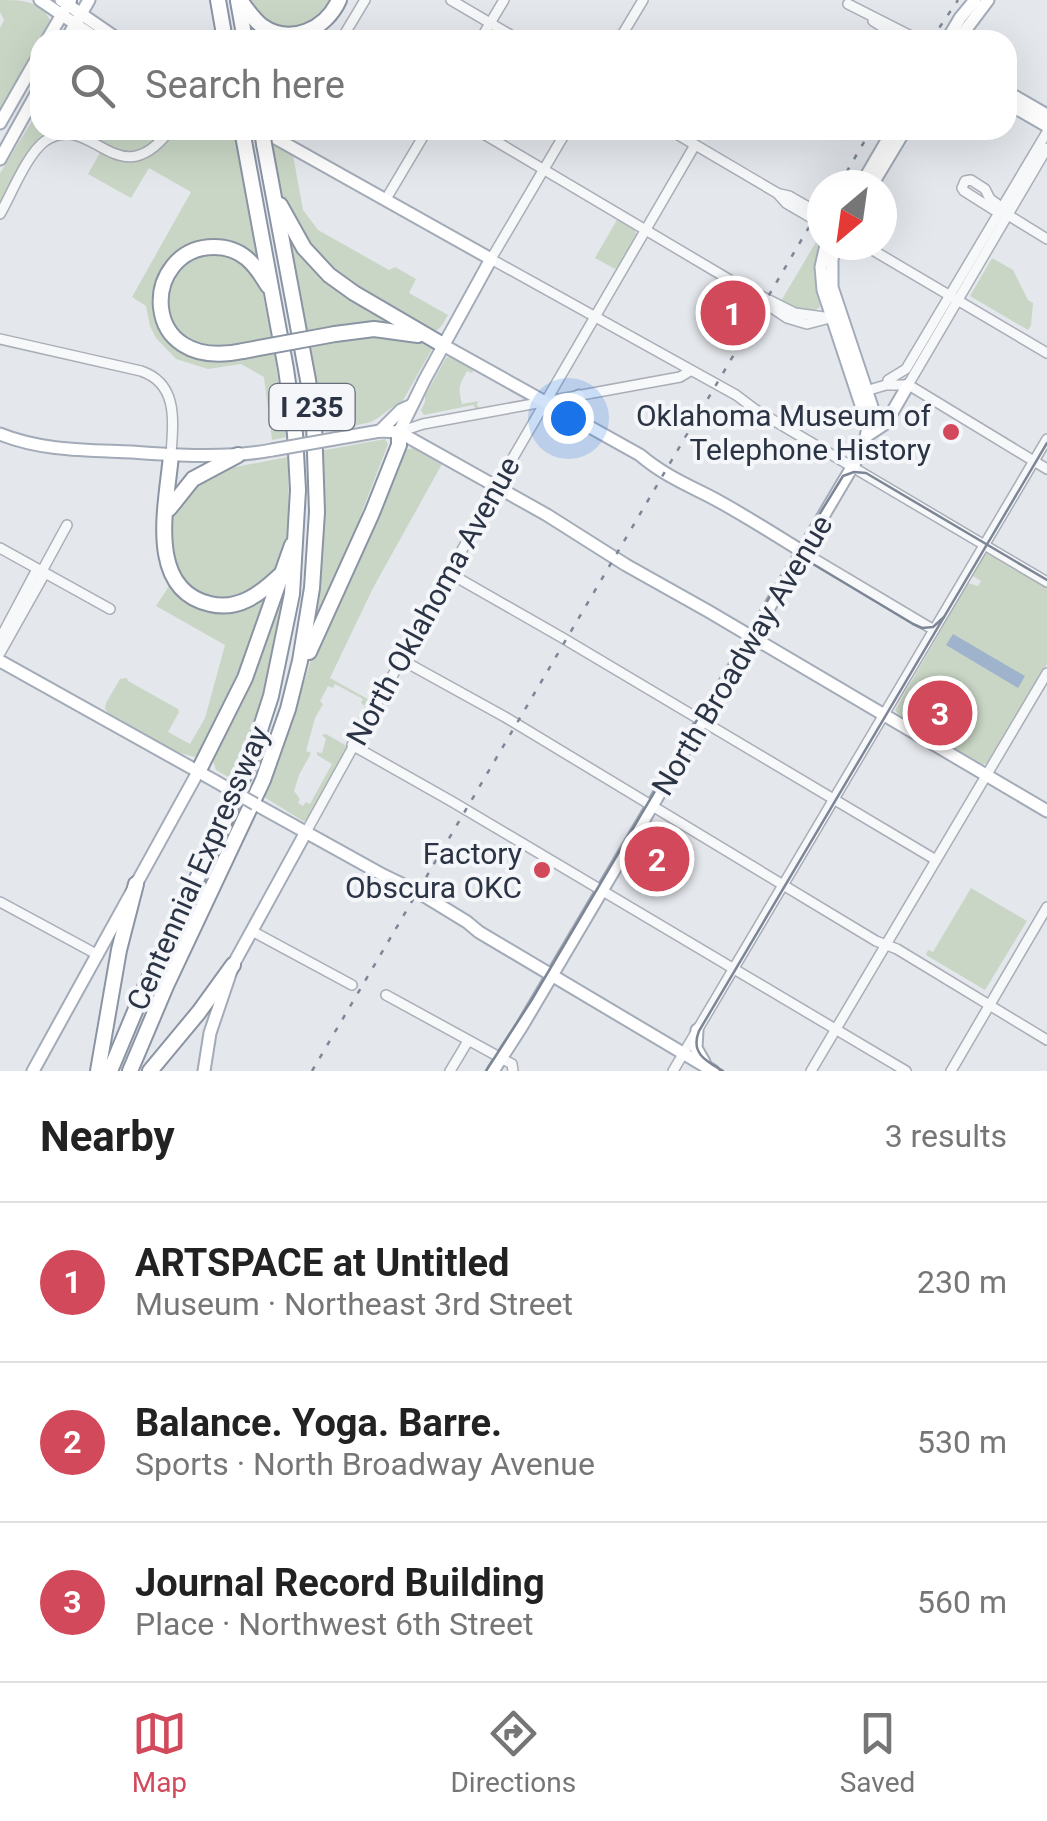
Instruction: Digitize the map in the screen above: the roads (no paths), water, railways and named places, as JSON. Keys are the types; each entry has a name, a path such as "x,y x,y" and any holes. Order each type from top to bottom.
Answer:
{"highway":[{"path":"218,0 223,30"},
{"path":"239,0 271,30"},
{"path":"239,0 244,30"},
{"path":"311,30 332,14 340,0"},
{"name":"Centennial Expressway","path":"110,1071 259,736 288,624 297,530 295,434 244,140"},
{"name":"Centennial Expressway","path":"130,1071 263,780 288,709 312,588 316,458 308,380 263,140"},
{"path":"271,181 295,234 324,269 354,293 444,345"},
{"path":"272,293 250,260 234,250 218,247 199,249 174,264 160,296 166,326 176,340 205,354 220,355 335,334 388,330 428,337"},
{"path":"288,709 314,637 379,496 399,445 399,432"},
{"path":"168,454 165,554 170,571 182,588 200,601 216,606 236,605 255,596 283,572"},
{"path":"166,514 193,479 238,455"},
{"path":"198,772 245,678 297,530"},
{"path":"98,1071 116,962 136,884"},
{"path":"150,1071 233,965"}],"main road":[{"path":"40,0 70,8 96,30"},
{"path":"54,30 70,8 92,0 101,30"},
{"path":"952,30 975,0"},
{"path":"966,30 988,0"},
{"path":"0,123 30,70"},
{"path":"1017,98 1047,115"},
{"path":"0,159 30,105"},
{"path":"1017,109 1047,129"},
{"path":"292,140 386,200 491,258 399,432"},
{"path":"877,170 889,140"},
{"path":"873,170 897,140"},
{"path":"823,260 823,290 836,317"},
{"path":"832,260 836,317"},
{"name":"North Broadway Avenue","path":"493,1071 803,552 868,435 872,407 861,390 836,317"},
{"path":"444,345 803,552"},
{"path":"868,435 886,423 908,385"},
{"path":"578,420 572,406 579,396"},
{"path":"380,431 401,410 412,405"},
{"path":"0,434 33,445 60,448 238,455 380,431 399,432 628,562 1047,811"},
{"path":"640,455 685,477 708,496"},
{"path":"0,662 421,894 712,1070"},
{"path":"33,1071 198,772"},
{"name":"North Oklahoma Avenue","path":"204,1071 210,1034 233,965 306,832"},
{"path":"697,1030 696,1048 712,1070"}],"street":[{"path":"347,30 365,0"},
{"path":"452,0 502,30"},
{"path":"486,30 504,0"},
{"path":"625,30 642,0"},
{"path":"845,2 888,30"},
{"path":"845,2 900,30"},
{"path":"1004,213 1047,129"},
{"path":"0,214 36,151 48,140"},
{"path":"86,140 130,158 144,154 161,140"},
{"path":"386,200 421,140"},
{"path":"494,140 777,308 802,315 836,317"},
{"path":"561,140 491,258 736,395 1047,582"},
{"path":"687,140 807,206"},
{"name":"North Oklahoma Avenue","path":"306,832 544,402 695,145"},
{"path":"861,390 906,369 1047,148"},
{"path":"777,193 807,215"},
{"path":"1004,213 1047,239"},
{"path":"889,260 1047,353"},
{"path":"908,385 953,298"},
{"path":"0,339 146,372 158,380 165,388 174,416 168,454"},
{"path":"399,432 423,424 680,377 690,371"},
{"path":"888,380 908,385 1047,468"},
{"path":"861,390 908,385"},
{"path":"672,1071 1047,439"},
{"path":"0,639 67,525"},
{"path":"0,548 110,609"},
{"path":"803,552 934,630"},
{"path":"0,653 41,571"},
{"path":"448,573 936,860"},
{"path":"400,659 1047,1040"},
{"path":"812,1071 1047,673"},
{"path":"1037,691 1047,697"},
{"path":"352,745 906,1071"},
{"path":"131,863 144,870"},
{"path":"0,902 98,955"},
{"path":"952,1071 1043,923 1047,908"},
{"path":"252,931 352,984"},
{"path":"386,995 512,1064 513,1071"},
{"path":"450,1071 468,1041"}],"water":[{"path":"953,634 1025,676 1018,688 946,645"}],"tram line":[{"path":"723,1071 698,1051 699,1031 1047,443"},
{"path":"486,1071 843,476 866,473 1047,580"},
{"path":"806,535 803,551 813,564 913,624 933,627 944,617"}],"railway":[{"path":"938,30 958,0"},
{"path":"848,170 865,140"},
{"path":"312,1071 807,230"}],"place":[{"name":"ARTSPACE at Untitled","path":"733,313"},
{"name":"Oklahoma Museum of Telephone History","path":"951,432"},
{"name":"Journal Record Building","path":"940,713"},
{"name":"Balance. Yoga. Barre.","path":"657,859"},
{"name":"Factory Obscura OKC","path":"542,870"}]}
